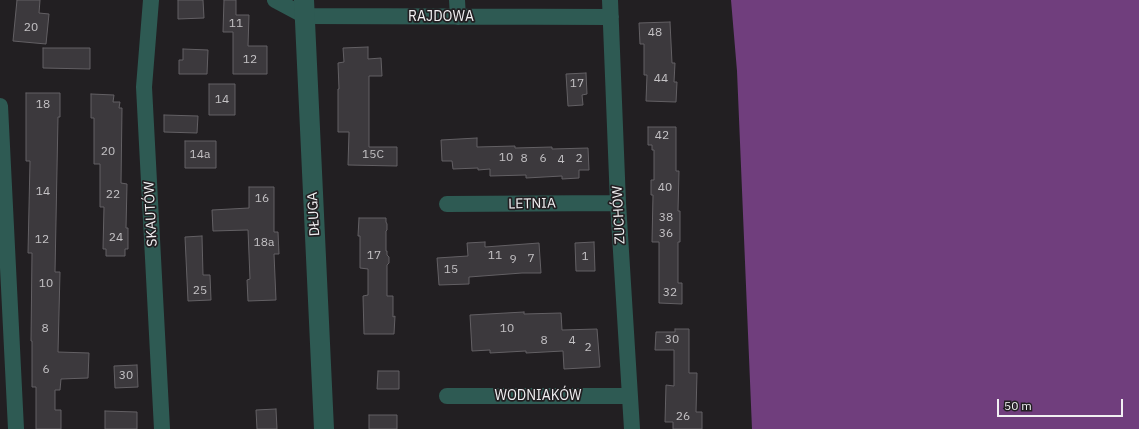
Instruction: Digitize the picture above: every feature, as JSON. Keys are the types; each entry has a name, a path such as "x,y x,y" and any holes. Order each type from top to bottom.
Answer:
{"street":[{"name":"SKAUTÓW","path":"151,0 144,87 162,429"},
{"name":"RAJDOWA","path":"274,0 305,8 458,17 611,17"},
{"path":"457,0 458,17"},
{"name":"ZUCHÓW","path":"610,0 618,203 632,429"},
{"name":"DŁUGA","path":"305,8 324,429"},
{"path":"0,106 16,429"},
{"name":"LETNIA","path":"447,204 618,203"},
{"name":"WODNIAKÓW","path":"447,396 630,396"}],"shaded area":[{"path":"731,0 1139,0 1139,429 752,429 737,71"}],"building":[{"path":"17,0 40,0 39,13 49,14 46,44 13,41"},
{"path":"178,0 203,0 204,18 178,19"},
{"path":"224,0 236,0 236,15 249,15 248,46 267,46 267,74 233,74 233,32 223,32"},
{"path":"670,22 672,63 675,63 674,82 677,82 676,102 646,101 647,75 644,75 644,44 640,44 639,23"},
{"path":"368,47 368,59 381,58 382,76 369,76 369,147 397,147 397,166 348,165 349,132 338,132 338,63 344,62 343,48"},
{"path":"43,48 90,48 90,69 43,68"},
{"path":"183,49 208,50 207,74 179,74 179,60 183,60"},
{"path":"586,73 587,94 582,95 583,105 568,106 566,74"},
{"path":"209,84 235,84 235,115 209,115"},
{"path":"26,93 60,93 60,117 58,117 55,272 60,272 58,352 89,353 88,378 61,379 60,390 55,390 55,410 61,410 61,429 36,429 36,387 32,387 32,253 28,253 30,161 26,161"},
{"path":"91,94 114,95 113,102 120,102 119,108 122,108 121,183 127,184 126,228 128,228 128,249 125,249 125,256 106,256 106,249 103,249 104,207 100,207 100,164 94,164 94,118 91,118"},
{"path":"164,115 198,116 197,133 164,132"},
{"path":"648,127 676,127 676,171 679,171 678,211 680,211 678,283 682,283 682,304 659,303 659,242 652,242 653,195 651,195 651,180 654,180 654,150 652,150 652,145 648,145"},
{"path":"477,138 477,147 515,146 515,148 588,148 589,170 579,170 579,178 562,179 562,176 526,178 526,175 490,176 490,169 453,169 452,161 442,161 441,140"},
{"path":"185,141 216,141 216,168 185,168"},
{"path":"249,187 274,187 274,232 278,232 279,254 274,254 276,300 248,301 247,280 250,279 248,230 213,231 212,210 249,208"},
{"path":"359,218 386,218 386,251 389,257 389,263 387,265 387,296 393,296 393,317 395,316 394,334 364,334 363,296 368,295 368,269 360,268 360,236 358,236"},
{"path":"202,236 203,275 210,275 211,300 188,301 185,237"},
{"path":"485,242 485,247 539,243 541,273 469,277 469,284 439,285 437,258 468,256 467,243"},
{"path":"594,242 595,271 576,271 575,243"},
{"path":"524,312 524,314 561,313 562,330 597,329 600,367 564,369 563,351 490,353 490,350 472,351 470,315"},
{"path":"675,329 689,329 689,373 697,373 696,412 702,412 702,429 673,429 673,422 665,422 666,385 674,386 674,350 655,350 656,332 675,332"},
{"path":"137,365 138,387 115,388 114,366"},
{"path":"378,371 399,371 399,389 377,389"},
{"path":"276,409 277,429 257,429 256,410"},
{"path":"105,411 137,412 137,429 105,429"},
{"path":"369,415 397,415 397,429 369,429"}]}
